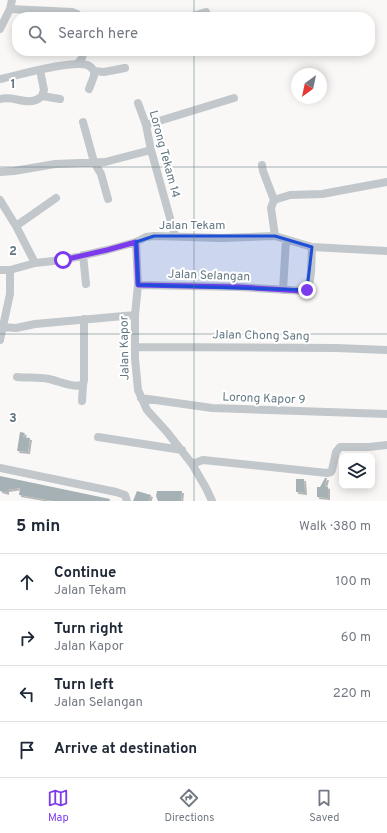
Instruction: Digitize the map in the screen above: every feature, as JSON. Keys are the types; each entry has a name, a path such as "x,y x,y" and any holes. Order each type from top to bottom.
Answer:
{"street":[{"path":"0,30 10,9 12,0"},
{"path":"10,9 72,12"},
{"path":"77,64 83,56"},
{"path":"0,79 77,64 87,65 92,67 94,71 94,76 89,89"},
{"path":"94,71 104,72 125,68"},
{"path":"0,99 10,98 32,102 38,100 42,96 44,90 40,70"},
{"path":"42,96 60,99"},
{"path":"146,125 234,98"},
{"name":"Lorong Tekam 14","path":"138,103 146,125 175,236"},
{"path":"83,122 94,162 101,174 108,199"},
{"path":"0,172 55,164 105,162 152,150"},
{"path":"262,165 274,200 271,208 275,236"},
{"path":"274,200 290,195 322,194 387,182"},
{"path":"16,226 56,198"},
{"path":"0,200 16,226 35,263"},
{"name":"Jalan Tekam","path":"0,270 10,270 35,263 63,260 136,242 146,237 175,236 222,238 275,236 312,246 387,251"},
{"path":"283,290 286,240"},
{"name":"Jalan Kapor","path":"136,242 138,285 135,315 136,376 138,390 147,410 182,450 192,464 212,501"},
{"name":"Jalan Selangan","path":"138,285 239,287 306,291 310,282 312,246"},
{"path":"83,255 86,284"},
{"path":"0,340 10,294 10,270"},
{"path":"3,327 16,328 35,324 135,315"},
{"path":"82,401 84,380 84,319"},
{"name":"Jalan Chong Sang","path":"136,346 387,350"},
{"path":"17,377 48,379 77,386 83,384"},
{"name":"Lorong Kapor 9","path":"141,398 212,408 387,414"},
{"path":"98,437 182,450"},
{"path":"192,464 203,460 327,473 331,472 332,470 336,452 340,447 370,447 387,445"},
{"path":"0,468 116,492 125,495 127,501"}],"highlighted area":[{"path":"154,236 275,236 312,247 307,290 138,285 136,242"}],"building":[{"path":"20,432 25,433 23,437 30,438 28,452 17,451"},
{"path":"0,476 110,499 109,501 53,501 19,495 20,488 7,490 7,493 0,491"},
{"path":"325,478 327,478 325,486 328,487 328,498 317,497 317,487 320,487"},
{"path":"296,479 304,479 305,493 296,492"},
{"path":"137,491 151,495 149,501 133,501"},
{"path":"157,491 182,491 181,501 158,501 156,496"}],"route":[{"path":"63,260 136,242 138,285 307,290"}]}
